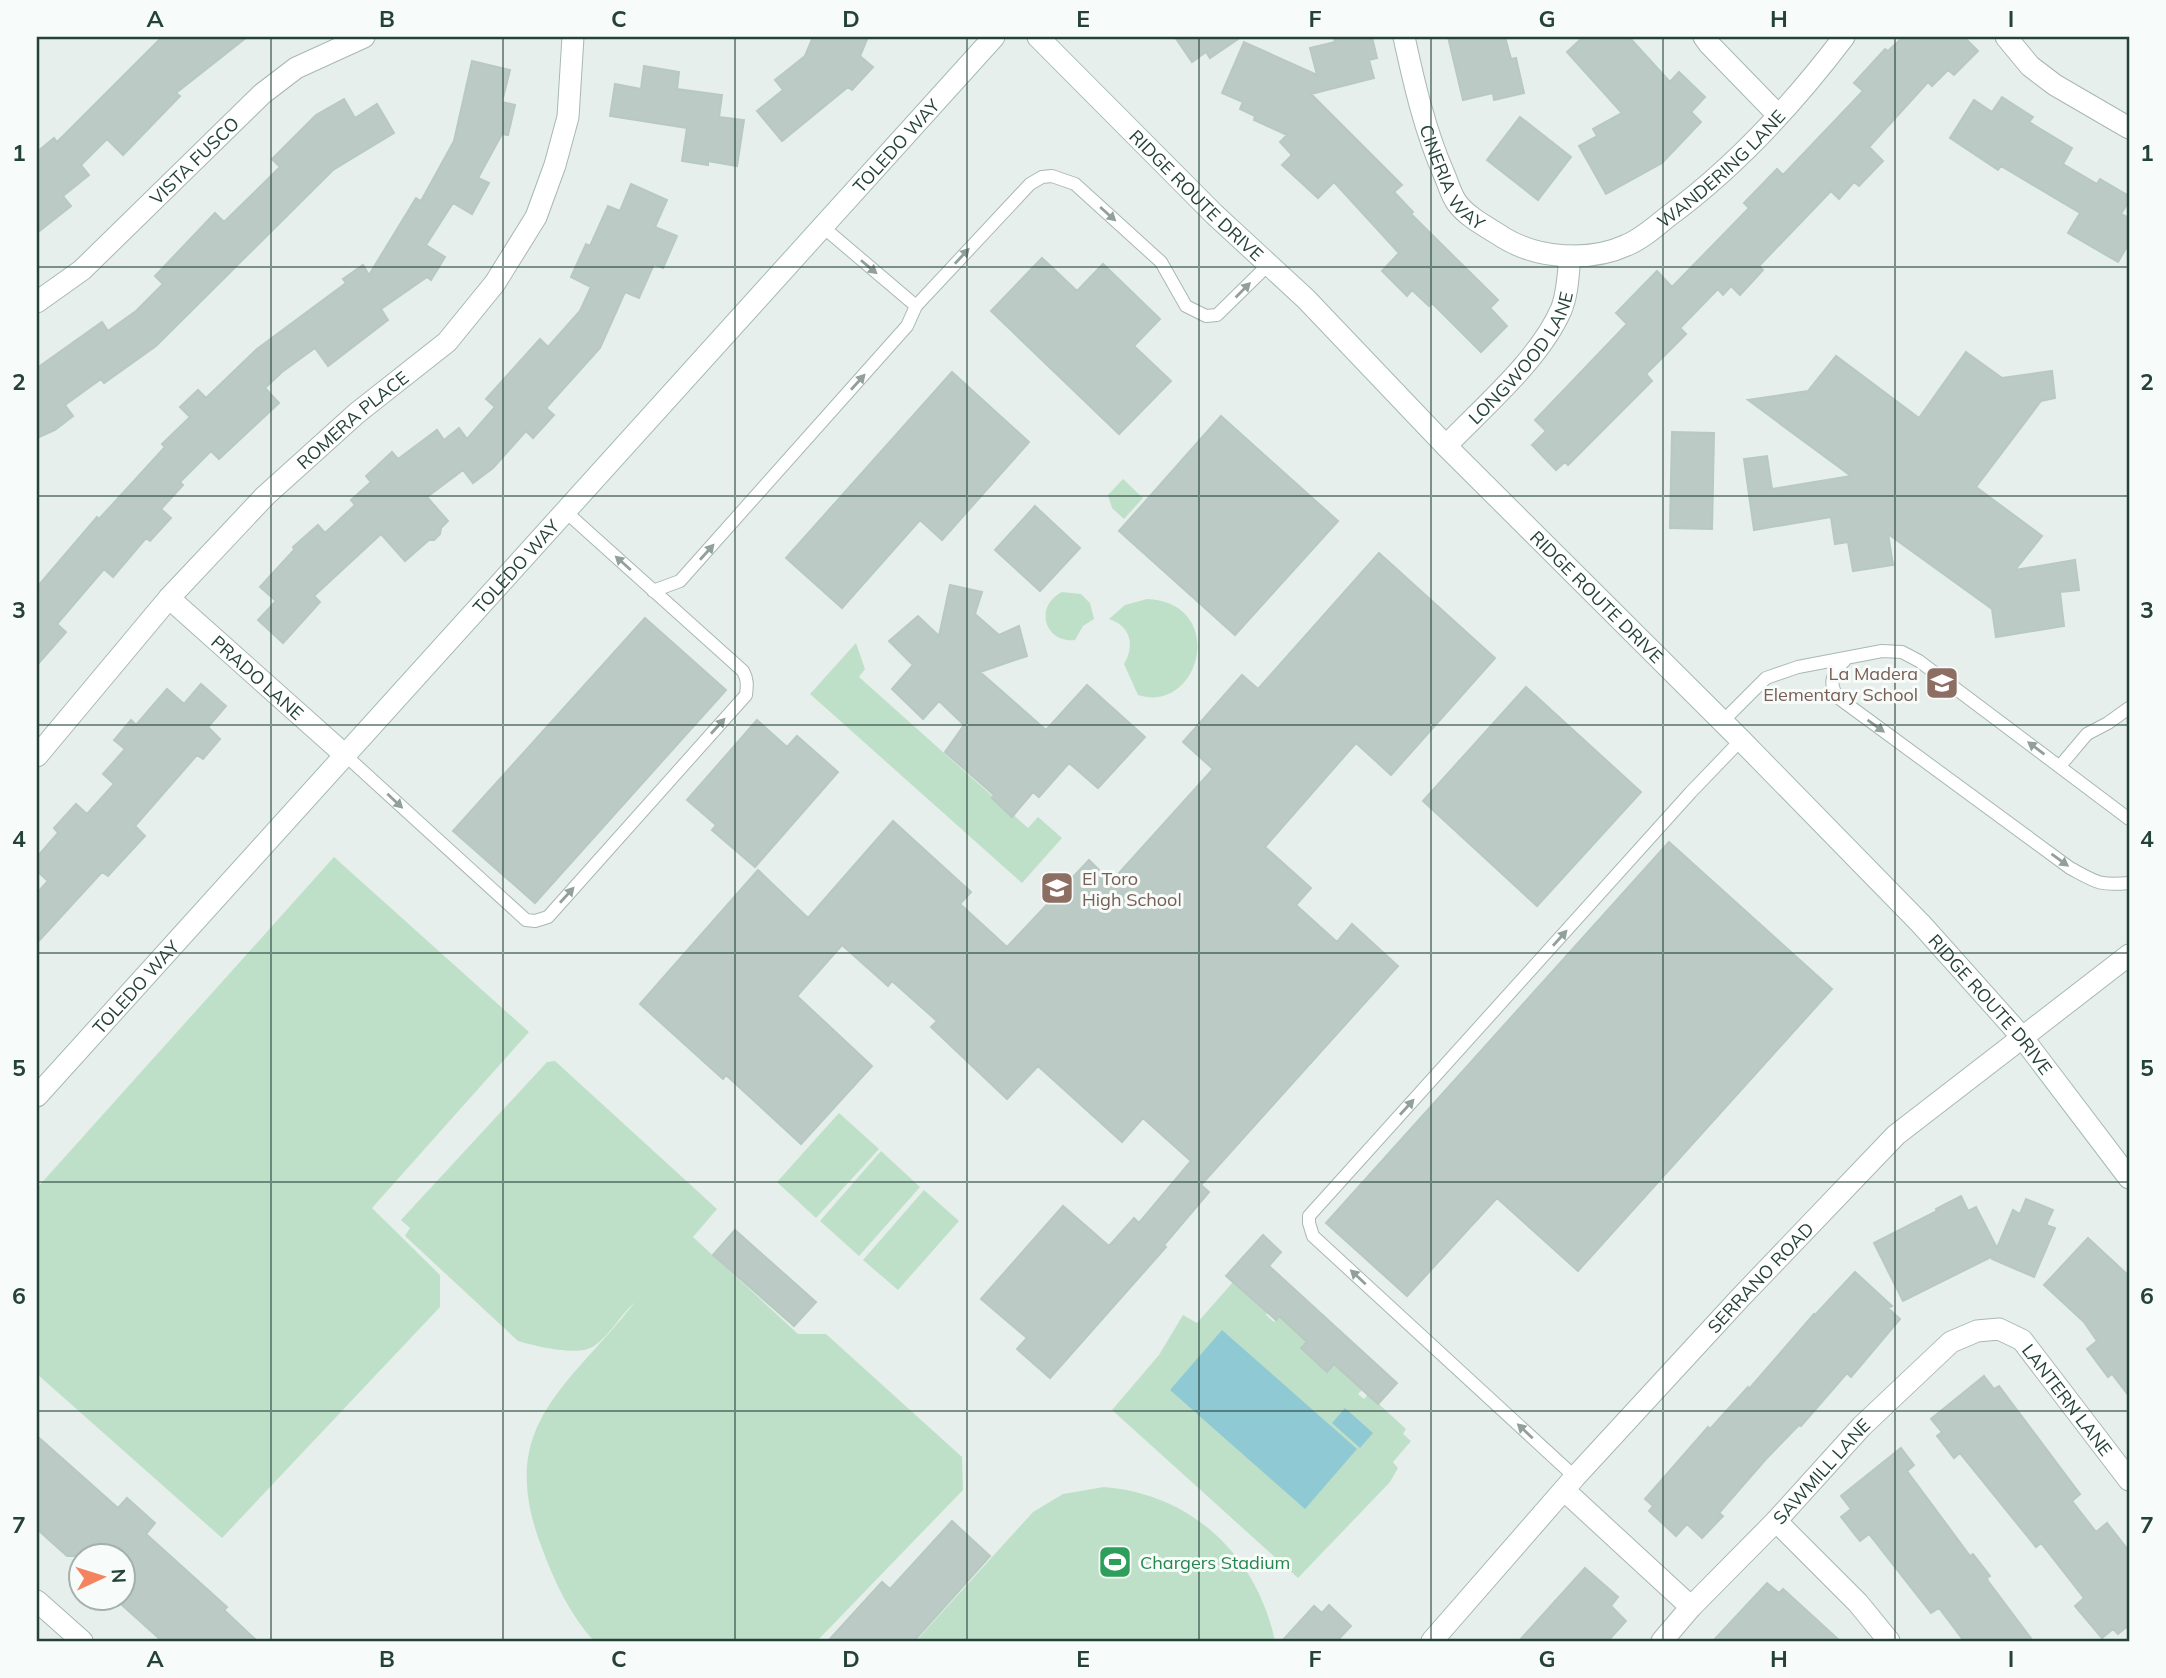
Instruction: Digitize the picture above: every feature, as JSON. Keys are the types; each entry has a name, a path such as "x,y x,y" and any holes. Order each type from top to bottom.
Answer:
{"street":[{"name":"VISTA FUSCO","path":"37,302 82,270 262,93 331,43 364,37"},
{"name":"ROMERA PLACE","path":"37,756 169,598 265,496 357,413 447,342 495,284 536,217 555,165 568,117 573,37"},
{"name":"TOLEDO WAY","path":"37,1096 994,37"},
{"name":"RIDGE ROUTE DRIVE","path":"1038,37 1268,265 1306,299 1446,446 1921,924 2022,1037 2129,1178"},
{"name":"CINERIA WAY","path":"1404,37 1415,89 1437,159 1457,203 1474,218 1510,241 1531,250 1570,256"},
{"path":"1704,37 1779,115"},
{"name":"WANDERING LANE","path":"1570,256 1589,255 1625,246 1693,199 1811,81 1844,37"},
{"path":"2006,37 2030,66 2055,85 2129,128"},
{"name":"LONGWOOD LANE","path":"1446,446 1521,368 1551,328 1567,291 1570,256"},
{"name":"PRADO LANE","path":"169,598 345,755"},
{"name":"SERRANO ROAD","path":"1432,1641 1570,1484 1740,1298 1896,1135 2129,955"},
{"name":"LANTERN LANE","path":"1999,1329 2022,1340 2129,1479"},
{"name":"SAWMILL LANE","path":"1662,1641 1862,1426 1951,1342 1977,1331 1999,1329"},
{"path":"1570,1484 1691,1607"},
{"path":"1776,1521 1858,1603 1889,1641"},
{"path":"37,1601 82,1641"}],"lane":[{"path":"653,591 680,581 908,326 916,306 1030,184 1042,177 1052,176 1075,184 1161,262 1186,306 1200,314 1217,314 1268,265"},
{"path":"823,227 916,306"},
{"path":"345,755 526,920 541,920 548,916 746,695 747,679 743,671 566,512"},
{"path":"1722,722 1766,678 1798,667 1882,651 1902,652 1919,661 2129,819"},
{"path":"1846,659 1833,673 1831,683 1840,699 2070,867 2105,885 2129,883"},
{"path":"2060,766 2087,734 2129,708"},
{"path":"1570,1484 1313,1236 1309,1216 1741,740"}],"green space":[{"path":"1123,479 1143,498 1124,519 1112,508 1108,495"},
{"path":"1062,592 1081,594 1090,603 1094,619 1083,626 1075,640 1056,636 1046,622 1048,606 1053,598"},
{"path":"1147,599 1173,605 1189,618 1197,636 1196,656 1190,674 1177,689 1160,697 1138,695 1124,664 1129,650 1129,637 1122,626 1109,619 1125,605"},
{"path":"856,643 865,669 859,677 1028,828 1038,817 1062,838 1022,883 810,694"},
{"path":"334,857 529,1032 372,1208 440,1275 440,1307 222,1538 37,1374 37,1188"},
{"path":"555,1061 717,1209 693,1237 798,1334 826,1334 962,1457 963,1490 817,1641 594,1641 570,1609 552,1573 530,1506 527,1470 533,1439 546,1411 564,1385 635,1302 605,1336 587,1349 557,1350 518,1341 405,1236 410,1228 401,1220 547,1062"},
{"path":"839,1113 879,1149 816,1218 777,1182"},
{"path":"881,1151 920,1187 859,1256 820,1221"},
{"path":"924,1190 959,1221 898,1290 863,1260"},
{"path":"1233,1282 1271,1308 1266,1315 1274,1322 1279,1316 1307,1342 1302,1349 1326,1371 1334,1364 1362,1390 1358,1394 1364,1399 1368,1394 1406,1429 1403,1434 1411,1441 1393,1462 1398,1468 1390,1482 1298,1578 1112,1410 1159,1355 1183,1315 1197,1323"},
{"name":"Chargers Stadium","path":"1104,1487 1136,1492 1165,1502 1192,1516 1216,1535 1236,1557 1253,1582 1266,1610 1275,1641 916,1641 1033,1512 1063,1494"}],"water":[{"path":"1222,1330 1357,1449 1305,1509 1170,1390"},
{"path":"1345,1408 1373,1433 1360,1448 1332,1423"}],"building":[{"path":"162,37 247,37 176,93 180,96 123,155 107,139 81,165 89,175 63,196 71,206 37,233 37,152 54,138 57,142"},
{"path":"813,37 868,37 860,56 873,67 852,90 848,87 782,141 757,111 783,90 775,80 805,56"},
{"path":"1175,37 1241,37 1210,58 1206,52 1192,62"},
{"path":"1334,37 1372,37 1377,58 1369,60 1374,78 1311,94 1402,185 1394,192 1413,212 1411,214 1498,300 1490,308 1507,326 1481,352 1432,303 1429,306 1412,290 1407,296 1382,271 1399,253 1334,182 1318,198 1282,165 1292,155 1280,142 1287,135 1254,120 1255,116 1240,109 1243,102 1222,93 1244,42 1317,75 1310,48 1335,42"},
{"path":"1448,37 1505,37 1511,59 1516,58 1524,93 1494,100 1493,93 1463,100"},
{"path":"1583,37 1629,37 1670,82 1679,72 1705,97 1691,112 1701,122 1662,163 1606,194 1579,146 1597,136 1593,129 1622,113 1567,52"},
{"path":"1903,37 1964,37 1978,51 1954,75 1948,70 1932,86 1928,82 1869,147 1883,161 1859,186 1854,182 1839,199 1831,191 1759,266 1763,270 1740,295 1731,286 1723,295 1718,289 1680,328 1686,334 1646,374 1652,381 1568,465 1565,462 1556,470 1532,445 1546,431 1535,420 1627,324 1616,313 1657,271 1672,287 1749,208 1744,203 1777,169 1783,175 1863,91 1854,83 1885,49 1888,51"},
{"path":"472,61 510,70 502,102 515,105 508,135 502,134 478,178 489,183 472,214 453,203 426,245 445,257 431,280 427,277 381,309 388,320 328,366 315,348 265,388 279,403 219,459 211,451 180,482 183,485 161,509 171,518 150,541 146,538 113,577 104,569 57,624 66,632 37,665 37,587 97,517 99,519 165,447 162,444 190,417 180,407 198,390 206,398 257,349 346,283 343,279 363,265 369,275 416,198 421,201 454,141"},
{"path":"644,66 679,72 677,89 722,95 719,117 744,120 737,166 708,161 708,165 682,161 687,128 610,116 615,84 641,89"},
{"path":"2002,97 2033,117 2029,122 2072,148 2063,164 2097,184 2100,179 2129,196 2121,214 2129,218 2129,243 2118,262 2068,233 2080,213 2001,166 1998,170 1950,138 1974,100 1992,112"},
{"path":"344,99 355,118 377,104 394,133 333,170 156,346 104,383 101,379 65,405 73,416 55,430 37,438 37,368 102,322 108,331 136,311 163,284 155,276 215,213 224,222 280,167 272,159 316,115"},
{"path":"1520,117 1571,157 1538,200 1487,160"},
{"path":"631,184 667,200 655,227 677,236 663,268 654,264 639,298 625,292 600,348 546,408 554,415 533,438 526,431 493,468 473,483 463,470 427,497 448,521 434,540 429,540 405,561 381,534 314,596 320,602 283,643 258,620 276,601 260,587 294,550 293,547 318,525 325,533 355,505 351,500 371,482 366,476 392,452 398,459 437,430 444,440 459,428 467,439 495,407 486,399 540,339 548,347 580,311 591,287 571,277 586,244 590,246 608,206 620,211"},
{"path":"1042,258 1077,291 1103,264 1160,319 1134,346 1171,381 1119,434 991,311"},
{"path":"1966,352 2002,378 2052,371 2055,398 2041,401 1976,487 2042,536 2015,570 2075,560 2079,590 2060,592 2064,626 1996,637 1992,609 1888,534 1893,565 1853,571 1848,542 1835,544 1831,517 1754,530 1744,459 1767,456 1772,489 1851,476 1748,400 1808,391 1836,356 1919,418"},
{"path":"952,372 1029,442 942,540 920,520 842,608 786,558"},
{"path":"1221,416 1338,521 1235,635 1119,531"},
{"path":"1672,432 1714,433 1712,529 1670,528"},
{"path":"1035,506 1080,548 1040,591 995,550"},
{"path":"1379,553 1495,658 1391,775 1356,743 1265,847 1311,888 1296,905 1337,942 1352,924 1398,966 1201,1185 1209,1192 1164,1245 1166,1247 1050,1378 1017,1349 1027,1338 981,1299 1063,1206 1109,1246 1134,1218 1139,1223 1191,1161 1143,1118 1122,1142 1038,1066 1007,1099 931,1027 937,1021 892,981 888,986 842,945 797,996 872,1066 801,1144 726,1075 723,1079 640,1004 758,870 808,918 893,821 971,892 960,904 1007,947 1089,860 1111,882 1213,769 1183,742 1242,675 1258,689"},
{"path":"950,585 982,592 975,614 999,635 1019,626 1027,656 980,672 1046,730 1087,685 1145,737 1098,788 1069,763 1039,797 1033,792 1012,817 992,798 994,795 945,752 964,725 939,701 923,719 892,689 913,665 889,641 918,616 939,636"},
{"path":"645,618 726,690 535,903 453,831"},
{"path":"201,684 226,706 208,727 220,739 203,759 197,755 135,826 145,836 108,876 102,872 37,943 37,893 48,881 37,871 37,857 58,833 54,828 76,804 87,814 114,784 103,774 125,749 114,740 131,720 136,725 167,689 184,704"},
{"path":"1526,687 1641,792 1537,906 1423,801"},
{"path":"757,720 787,747 797,736 838,772 755,867 712,830 716,825 687,800"},
{"path":"1669,842 1832,989 1578,1271 1497,1198 1407,1296 1326,1223"},
{"path":"1961,1196 1968,1211 1976,1207 1997,1248 2013,1210 2020,1214 2026,1199 2053,1210 2046,1225 2055,1228 2034,1277 1992,1259 1993,1256 1903,1301 1874,1243"},
{"path":"735,1230 816,1302 794,1326 713,1255"},
{"path":"1263,1235 1281,1252 1269,1266 1397,1383 1378,1404 1334,1364 1327,1372 1301,1348 1307,1342 1279,1316 1276,1320 1226,1276"},
{"path":"2088,1238 2129,1276 2129,1396 2112,1374 2108,1377 2087,1349 2097,1341 2084,1322 2044,1285"},
{"path":"1855,1272 1892,1306 1888,1308 1900,1319 1851,1377 1847,1373 1801,1426 1766,1459 1719,1513 1723,1516 1702,1538 1687,1524 1676,1536 1649,1511 1653,1506 1645,1499 1708,1427 1710,1429 1748,1387 1749,1389 1814,1314"},
{"path":"1984,1376 1994,1389 1999,1386 2080,1494 2072,1501 2096,1532 2107,1523 2129,1551 2129,1625 2118,1634 2113,1629 2102,1638 2075,1606 2084,1598 2041,1543 2036,1547 1960,1453 1954,1458 1937,1436 1942,1432 1931,1419"},
{"path":"37,1436 118,1508 127,1498 155,1523 146,1534 227,1607 224,1610 257,1641 162,1641 130,1612 136,1612 136,1542 66,1542 66,1555 37,1529"},
{"path":"1901,1448 1914,1465 1907,1471 1970,1556 1973,1554 1990,1576 1988,1581 2033,1641 1964,1641 1939,1608 1931,1613 1869,1534 1860,1541 1841,1517 1851,1509 1841,1496"},
{"path":"952,1521 990,1556 914,1641 828,1641 882,1582 890,1589"},
{"path":"1585,1568 1618,1597 1611,1606 1626,1621 1608,1641 1519,1641"},
{"path":"1767,1583 1779,1593 1783,1589 1840,1641 1713,1641"},
{"path":"1329,1605 1351,1626 1337,1641 1282,1641 1314,1606 1322,1613"}],"place":[{"name":"La Madera Elementary School","path":"1942,683"},
{"name":"El Toro High School","path":"1057,888"},
{"name":"Chargers Stadium","path":"1115,1562"}]}
